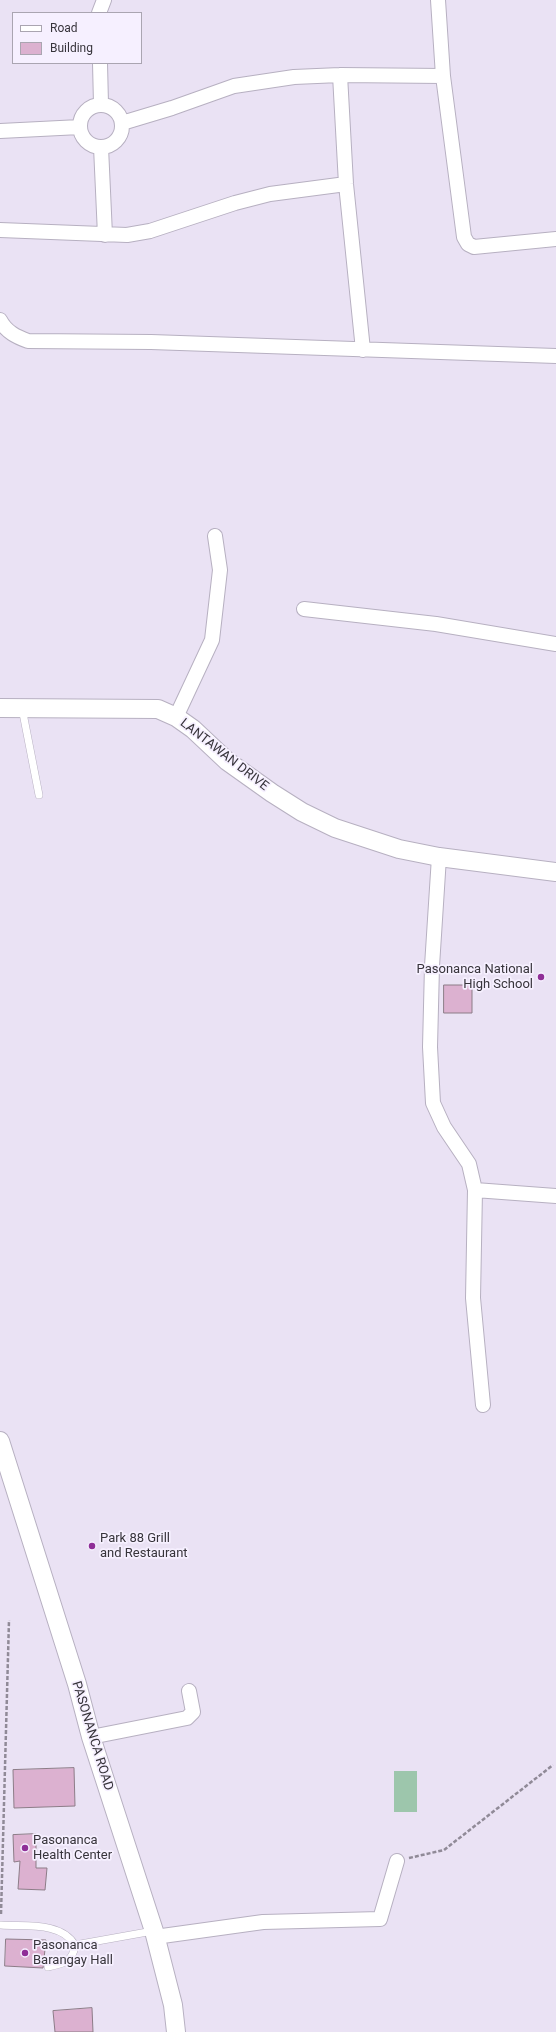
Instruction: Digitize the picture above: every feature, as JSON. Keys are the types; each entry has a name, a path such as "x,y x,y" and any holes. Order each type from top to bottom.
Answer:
{"street":[{"path":"99,12 104,0"},
{"path":"438,0 443,76 464,237 468,244 474,248 556,239"},
{"path":"100,64 101,104"},
{"path":"122,123 172,108 234,86 294,77 340,75 443,76"},
{"path":"340,75 346,184 363,350"},
{"path":"101,104 107,105 117,112 122,123 122,130 115,142 101,147 89,144 84,139 80,127 83,114 94,106 101,104"},
{"path":"0,131 80,127"},
{"path":"101,147 105,235"},
{"path":"0,230 127,236 150,231 235,203 270,194 346,184"},
{"path":"0,320 2,325 15,336 28,341 151,342 556,356"},
{"path":"176,717 212,640 220,570 215,536"},
{"path":"304,609 436,624 556,644"},
{"name":"LANTAWAN DRIVE","path":"0,708 158,709 176,717 193,729 227,761 302,812 335,828 385,845 439,857 556,872"},
{"path":"439,857 432,966 430,1046 433,1103 444,1127 469,1164 475,1190 473,1298 483,1405"},
{"path":"475,1190 556,1196"},
{"name":"PASONANCA ROAD","path":"0,1441 77,1684 91,1737 154,1934 173,2005 176,2032"},
{"path":"91,1737 187,1718 193,1712 189,1691"},
{"path":"154,1934 263,1922 380,1918 397,1861"}],"lane":[{"path":"22,708 39,795"},
{"path":"1,1925 55,1929 66,1934 75,1945"},
{"path":"75,1945 154,1934"},
{"path":"48,1967 67,1962 72,1958 75,1945"}],"path":[{"path":"1,1925 9,1620"},
{"path":"397,1861 444,1850 553,1766"}],"green space":[{"path":"394,1771 417,1771 417,1812 394,1812"}],"building":[{"path":"444,985 472,985 472,1013 444,1013"},
{"path":"74,1768 75,1806 14,1808 13,1770"},
{"path":"36,1834 36,1868 47,1868 45,1890 18,1889 20,1861 14,1862 13,1835"},
{"name":"Pasonanca Barangay Hall","path":"6,1939 46,1940 43,1968 5,1966"},
{"path":"92,2008 93,2032 55,2032 53,2011"}],"place":[{"name":"Pasonanca National High School","path":"541,977"},
{"name":"Park 88 Grill and Restaurant","path":"92,1546"},
{"name":"Pasonanca Health Center","path":"25,1848"},
{"name":"Pasonanca Barangay Hall","path":"25,1953"}]}
